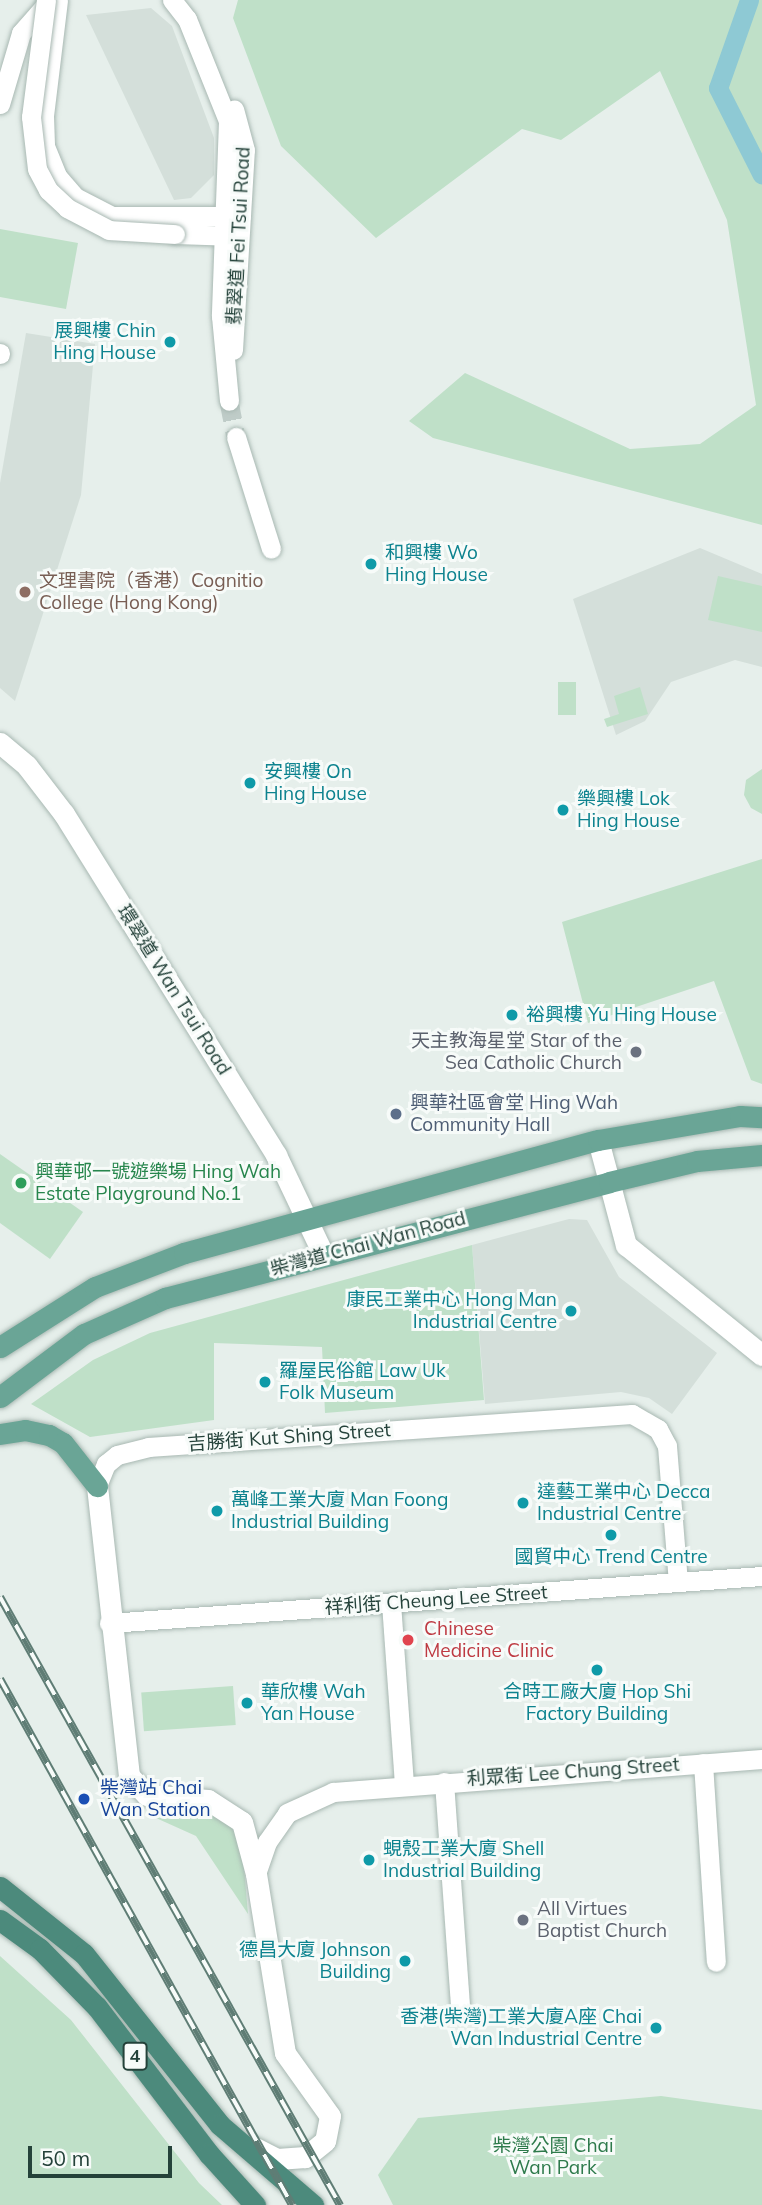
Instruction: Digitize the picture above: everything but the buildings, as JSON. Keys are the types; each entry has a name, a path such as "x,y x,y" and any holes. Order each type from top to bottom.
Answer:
{"highway":[{"name":"4","path":"0,1886 51,1923 104,1975 219,2125 313,2205"},
{"name":"4","path":"0,1920 40,1949 97,2007 217,2164 255,2205"}],"main road":[{"name":"柴灣道 Chai Wan Road","path":"0,1347 62,1305 124,1274 310,1219 598,1140 728,1117 762,1117"},
{"name":"柴灣道 Chai Wan Road","path":"0,1397 54,1354 112,1320 165,1298 323,1254 609,1182 697,1161 762,1155"},
{"path":"0,1434 25,1430 49,1435 63,1443 97,1486"}],"street":[{"path":"0,104 21,33 48,0"},
{"path":"48,0 31,117 37,169 48,190 67,208 109,230 177,225 232,226"},
{"path":"58,0 44,116 45,146 57,176 75,197 113,216 177,225"},
{"name":"翡翠道 Fei Tsui Road","path":"172,0 215,82 230,135 234,399"},
{"path":"242,441 271,549"},
{"name":"環翠道 Wan Tsui Road","path":"0,743 27,766 64,814 276,1155 310,1219 323,1254"},
{"path":"598,1140 622,1235 633,1255 762,1354"},
{"name":"吉勝街 Kut Shing Street","path":"97,1486 106,1464 117,1455 148,1447 632,1414 658,1429 667,1446 678,1582"},
{"path":"97,1486 122,1752 129,1776 147,1795 208,1800 234,1813 247,1835 256,1874 285,2053 327,2108 330,2124 320,2148 288,2161 268,2156 219,2125"},
{"name":"祥利街 Cheung Lee Street","path":"109,1623 762,1576"},
{"path":"391,1603 404,1785"},
{"name":"利眾街 Lee Chung Street","path":"256,1874 272,1832 300,1804 333,1792 762,1759"},
{"name":"利眾街 Lee Chung Street","path":"703,1763 716,1962"},
{"name":"利眾街 Lee Chung Street","path":"444,1782 460,2006"}],"shaded area":[{"path":"151,8 172,26 214,138 214,175 191,198 174,200 86,15"},
{"name":"文理書院（香港）Cognitio College (Hong Kong)","path":"26,333 95,344 81,495 15,701 0,688 0,483"},
{"path":"700,548 762,574 762,667 735,660 671,682 645,721 616,735 573,599"},
{"name":"康民工業中心 Hong Man Industrial Centre","path":"569,1219 587,1220 619,1277 717,1353 672,1414 649,1398 621,1392 485,1404 472,1245"}],"green space":[{"path":"238,0 762,0 762,525 433,438 409,421 465,373 630,449 700,444 756,405 727,220 660,71 561,140 522,129 376,238 281,146 233,18"},
{"path":"0,229 78,243 66,309 0,297"},
{"path":"718,576 762,586 762,632 708,620"},
{"path":"558,682 576,682 576,715 558,715"},
{"path":"640,687 648,714 607,727 604,719 619,714 614,696"},
{"path":"762,769 762,814 751,808 744,795 746,780"},
{"path":"762,859 762,1084 751,1080 714,981 588,1023 562,922"},
{"name":"興華邨一號遊樂場 Hing Wah Estate Playground No.1","path":"0,1154 83,1212 50,1259 0,1223"},
{"path":"472,1245 484,1400 325,1413 322,1347 214,1343 214,1420 90,1437 31,1404 93,1360 150,1333"},
{"path":"233,1686 236,1725 144,1731 141,1692"},
{"path":"214,1811 231,1819 242,1844 248,1914 196,1836 156,1818"},
{"path":"0,1956 71,2020 199,2183 222,2205 0,2205"},
{"name":"柴灣公園 Chai Wan Park","path":"661,2096 762,2110 762,2205 393,2205 378,2175 418,2118"}],"waterway":[{"path":"749,0 718,88 762,175"}],"tunnel":[{"path":"229,401 236,437"}],"railway":[{"path":"0,1597 340,2205"},
{"path":"0,1679 292,2205"}],"place":[{"name":"展興樓 Chin Hing House","path":"170,342"},
{"name":"和興樓 Wo Hing House","path":"371,564"},
{"name":"文理書院（香港）Cognitio College (Hong Kong)","path":"25,592"},
{"name":"安興樓 On Hing House","path":"250,783"},
{"name":"樂興樓 Lok Hing House","path":"563,810"},
{"name":"裕興樓 Yu Hing House","path":"512,1015"},
{"name":"天主教海星堂 Star of the Sea Catholic Church","path":"636,1052"},
{"name":"興華社區會堂 Hing Wah Community Hall","path":"396,1114"},
{"name":"興華邨一號遊樂場 Hing Wah Estate Playground No.1","path":"21,1183"},
{"name":"康民工業中心 Hong Man Industrial Centre","path":"571,1311"},
{"name":"羅屋民俗館 Law Uk Folk Museum","path":"265,1382"},
{"name":"達藝工業中心 Decca Industrial Centre","path":"523,1503"},
{"name":"萬峰工業大廈 Man Foong Industrial Building","path":"217,1511"},
{"name":"國貿中心 Trend Centre","path":"611,1535"},
{"name":"Chinese Medicine Clinic","path":"408,1640"},
{"name":"合時工廠大廈 Hop Shi Factory Building","path":"597,1670"},
{"name":"華欣樓 Wah Yan House","path":"247,1703"},
{"name":"柴灣站 Chai Wan Station","path":"84,1799"},
{"name":"蜆殼工業大廈 Shell Industrial Building","path":"369,1860"},
{"name":"All Virtues Baptist Church","path":"523,1920"},
{"name":"德昌大廈 Johnson Building","path":"405,1961"},
{"name":"香港(柴灣)工業大廈A座 Chai Wan Industrial Centre","path":"656,2028"}]}
